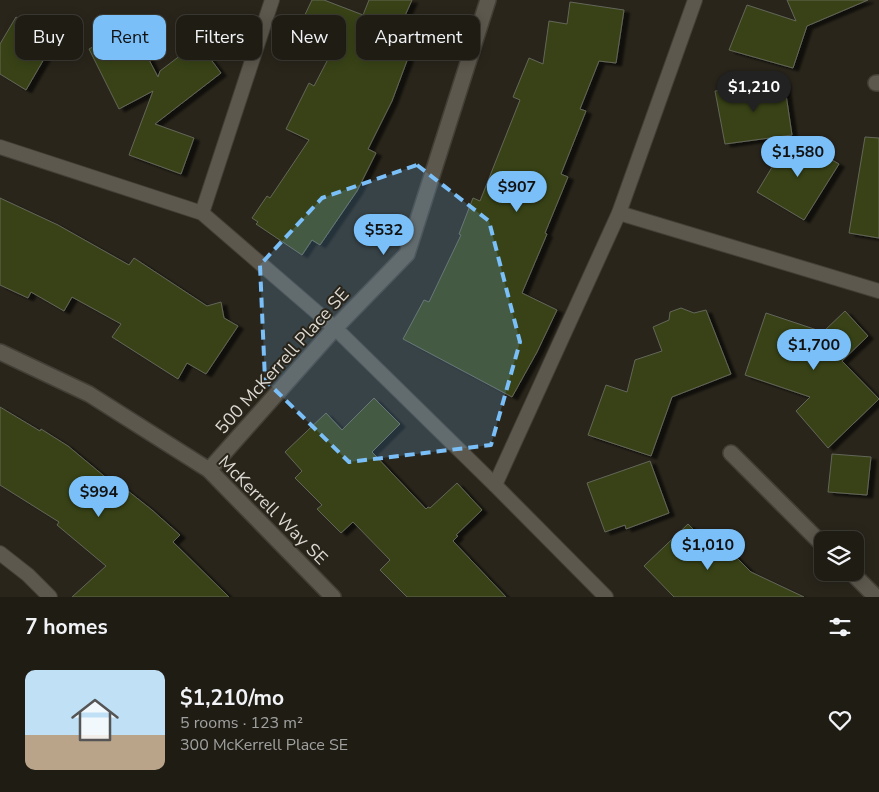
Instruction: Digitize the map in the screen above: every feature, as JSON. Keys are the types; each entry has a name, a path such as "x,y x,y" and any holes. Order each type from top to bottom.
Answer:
{"street":[{"name":"500 McKerrell Place SE","path":"209,470 334,328 407,254 488,0"},
{"name":"McKerrell Way SE","path":"0,352 89,394 209,470 333,597"},
{"path":"731,454 814,536"},
{"path":"860,581 876,597"}],"lane":[{"path":"202,213 272,0"},
{"path":"495,485 619,213 695,0"},
{"path":"0,147 202,213 334,328 495,485 606,597"},
{"path":"619,213 879,291"},
{"path":"0,553 28,575 50,597"}],"highlighted area":[{"path":"417,165 489,221 520,342 491,445 349,462 265,380 260,265 322,198"}],"building":[{"path":"312,0 324,0 363,15 356,15 356,60 407,60 392,101 368,149 376,153 357,191 320,245 312,240 302,255 256,224 258,222 252,218 267,196 270,198 309,140 286,129 309,83 314,86 328,60 346,60 346,15 305,15"},
{"path":"369,0 412,0 405,15 363,15"},
{"path":"787,0 868,0 807,26 793,68 729,50 747,5 796,21"},
{"path":"570,2 624,10 616,63 599,61 580,109 586,111 561,174 568,177 522,293 557,310 537,352 512,397 403,339 424,300 429,302 461,235 459,234 473,198 480,201 520,100 513,97 529,58 543,64 549,21 567,24"},
{"path":"15,19 15,60 43,60 26,90 0,74 0,44"},
{"path":"93,47 93,57 89,49"},
{"path":"176,59 211,60 221,73 155,124 194,138 181,174 129,155 153,91 119,109 94,60 149,60 158,77 160,71"},
{"path":"784,81 792,135 725,144 715,91"},
{"path":"791,136 839,164 804,220 757,192"},
{"path":"865,137 879,138 879,238 849,233"},
{"path":"0,198 58,225 129,265 134,258 207,306 221,302 224,318 238,326 206,374 187,363 178,379 112,337 121,324 72,297 64,311 31,292 28,298 0,285"},
{"path":"681,308 694,313 706,310 731,374 672,397 651,456 588,435 606,385 627,392 635,360 662,351 653,327 669,320 670,312"},
{"path":"845,311 868,336 842,361 879,399 828,448 796,411 810,397 745,375 766,313 823,332"},
{"path":"374,398 400,424 372,452 426,509 430,508 457,483 482,510 456,535 458,536 453,541 506,597 407,597 380,570 390,560 353,522 341,533 317,509 322,505 295,478 302,471 285,452 326,413 342,430"},
{"path":"0,407 68,446 116,486 118,483 152,510 180,535 173,542 229,597 72,597 106,566 57,525 59,522 0,485"},
{"path":"832,454 871,457 867,495 828,492"},
{"path":"650,461 669,513 626,529 625,525 605,532 587,483"},
{"path":"688,524 709,545 717,538 751,572 804,597 674,597 644,566"}]}
